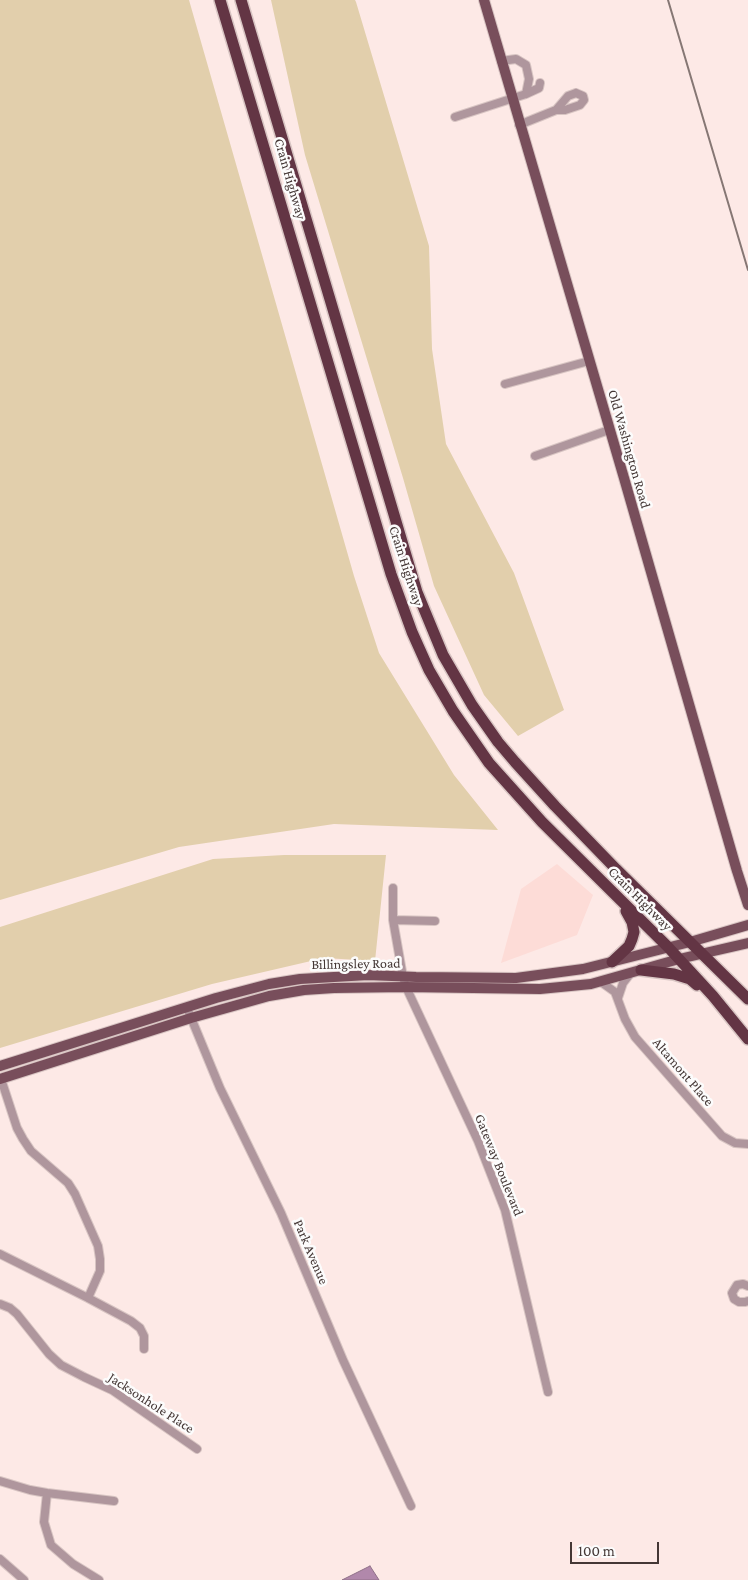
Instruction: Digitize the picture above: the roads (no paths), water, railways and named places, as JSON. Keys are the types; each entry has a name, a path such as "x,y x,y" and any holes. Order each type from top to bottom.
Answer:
{"highway":[{"name":"Crain Highway","path":"220,0 391,574 425,663 453,711 489,763 542,822 668,947 713,996 748,1039"},
{"name":"Crain Highway","path":"241,0 418,592 443,655 472,705 512,759 555,806 748,999"},
{"path":"284,212 304,209"},
{"path":"612,962 629,946 634,932 632,922 618,899"},
{"path":"642,970 682,976 690,979 713,996"}],"main road":[{"name":"Old Washington Road","path":"484,0 748,905"},
{"name":"Billingsley Road","path":"0,1066 189,1013 268,996 304,990 405,982 516,978 584,969 748,925"},
{"name":"Billingsley Road","path":"405,982 540,989 601,982 678,959 748,943"},
{"name":"Billingsley Road","path":"0,1079 189,1013"}],"street":[{"path":"501,61 516,59 526,65 529,79 526,94"},
{"path":"455,117 526,94 538,88 540,83"},
{"path":"520,125 556,110"},
{"path":"505,384 589,361"},
{"path":"535,456 609,430"},
{"name":"Gateway Boulevard","path":"393,888 393,920 405,982 469,1121 505,1210 548,1392"},
{"path":"393,920 436,921"},
{"path":"618,998 623,983 630,974"},
{"name":"Altamont Place","path":"601,982 611,988 618,998 625,1019 636,1037 722,1136 735,1143 748,1144"},
{"name":"Park Avenue","path":"189,1013 220,1088 281,1213 343,1360 411,1506"},
{"path":"0,1079 17,1128 23,1139 31,1151 68,1183 76,1194 98,1246 100,1271 88,1298"},
{"path":"0,1254 131,1321 140,1328 144,1336 144,1349"},
{"path":"748,1286 743,1284 737,1285 732,1293 734,1299 738,1302 748,1300"},
{"name":"Jacksonhole Place","path":"0,1304 10,1308 17,1314 49,1354 61,1365 112,1390 197,1449"},
{"path":"0,1481 46,1493 114,1502"},
{"path":"46,1493 44,1522 51,1545 73,1564 99,1580"},
{"path":"0,1560 24,1580"}],"railway":[{"path":"668,0 748,270"}]}
